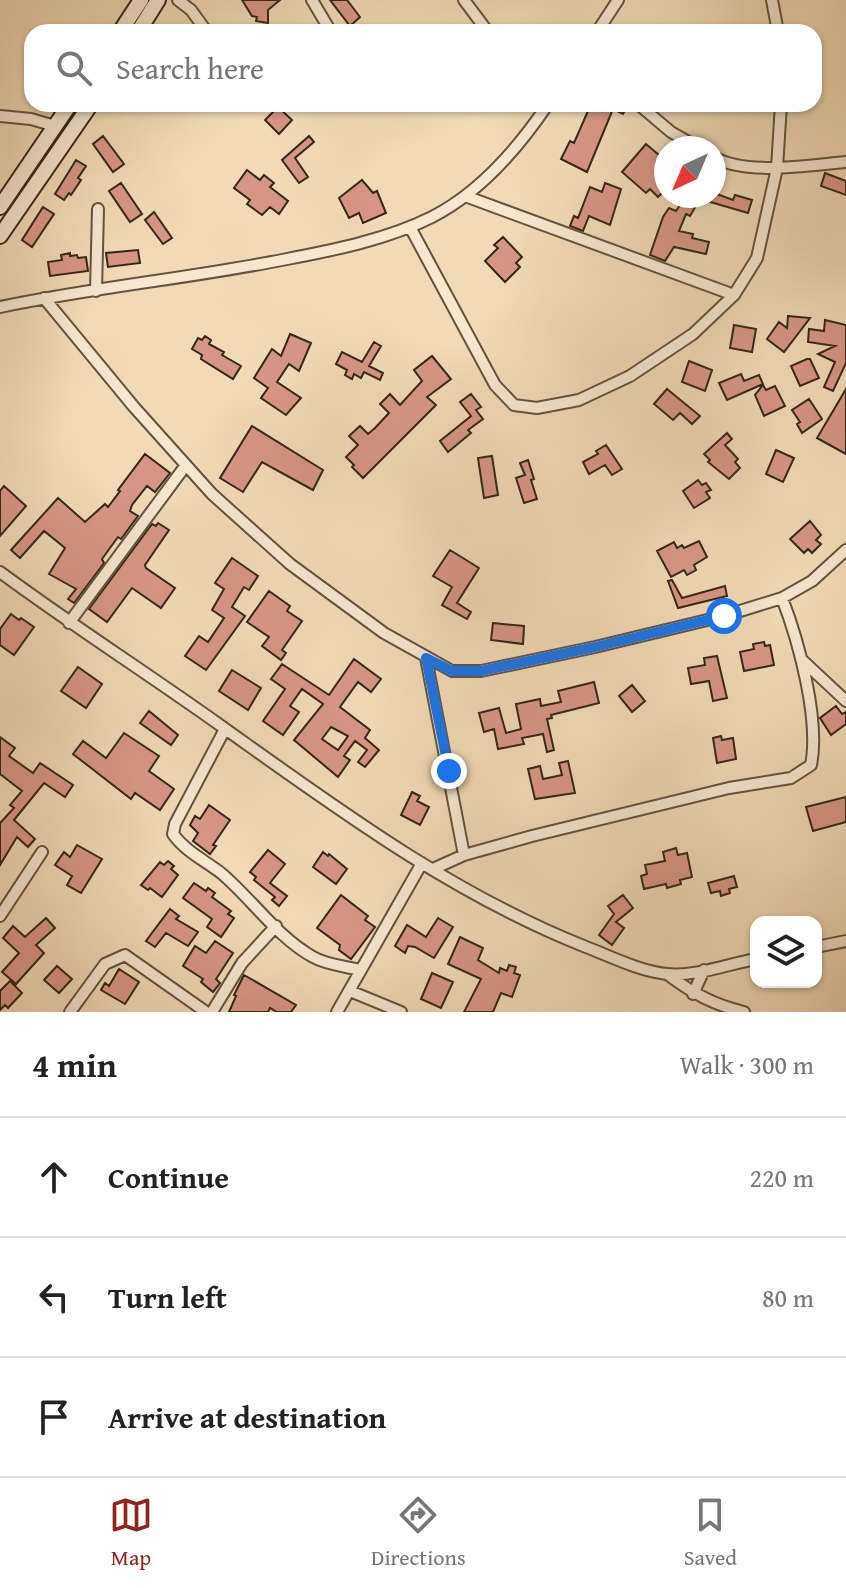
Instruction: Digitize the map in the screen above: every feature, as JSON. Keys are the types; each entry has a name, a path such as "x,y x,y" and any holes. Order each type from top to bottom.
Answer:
{"street":[{"path":"125,24 141,0"},
{"path":"143,24 158,0"},
{"path":"178,0 191,10 201,24"},
{"path":"312,0 326,24"},
{"path":"464,0 482,24"},
{"path":"602,24 618,0"},
{"path":"772,0 776,24"},
{"path":"0,207 65,112"},
{"path":"0,236 85,112"},
{"path":"0,307 179,279 332,250 410,227 465,196 518,143 541,112"},
{"path":"647,112 678,136"},
{"path":"410,227 495,385 514,405 537,408 579,400 630,376 693,334 734,295 757,258 777,168 780,112"},
{"path":"0,116 31,119 55,126"},
{"path":"726,162 777,168 846,162"},
{"path":"465,196 734,295"},
{"path":"96,291 98,209"},
{"path":"44,298 212,494 290,564 384,633 452,671 481,671 724,616 782,598 812,581 846,550"},
{"path":"69,623 186,465"},
{"path":"0,572 308,788 422,863 487,901 565,938 632,965 667,974 750,960"},
{"path":"433,869 464,855 532,836 729,788 791,778 811,765 815,743 801,659 782,598"},
{"path":"426,658 464,855"},
{"path":"801,659 846,701"},
{"path":"225,729 175,824 173,834 180,844 219,872 315,958 360,970"},
{"path":"0,916 42,852"},
{"path":"337,1012 422,863"},
{"path":"212,1012 242,963 276,926"},
{"path":"822,946 846,941"},
{"path":"70,1012 105,964 125,955 206,1012"},
{"path":"693,994 704,970"},
{"path":"667,974 693,994 719,1006 744,1012"},
{"path":"350,991 401,1012"}],"building":[{"path":"242,0 280,0 268,10 268,23 256,21 257,17 252,16"},
{"path":"330,0 347,0 360,17 348,24"},
{"path":"273,112 283,112 292,120 279,134 265,120"},
{"path":"588,112 612,112 587,172 561,159 570,141 574,143"},
{"path":"103,136 124,164 113,172 93,144"},
{"path":"309,136 314,142 295,158 308,177 299,183 282,160"},
{"path":"646,144 654,151 654,193 650,189 646,193 622,172"},
{"path":"76,160 86,166 78,178 81,180 64,200 55,194"},
{"path":"247,170 260,180 264,175 274,183 270,187 288,201 279,214 270,207 262,215 247,204 250,200 234,188"},
{"path":"825,173 846,181 846,195 821,186"},
{"path":"362,180 373,193 377,191 386,213 363,223 359,213 349,218 339,198"},
{"path":"121,183 142,214 130,222 109,191"},
{"path":"605,183 621,189 610,225 589,216 583,231 570,226 574,216 578,218 590,187 602,192"},
{"path":"735,195 752,200 748,213 726,207 726,197 733,200"},
{"path":"43,207 54,214 32,247 22,240"},
{"path":"669,208 676,211 678,208 695,208 690,216 686,214 679,231 709,242 706,254 674,247 665,261 650,255 663,217"},
{"path":"154,212 172,238 163,244 145,220"},
{"path":"503,237 522,257 516,263 520,267 505,282 485,261 498,248 494,245"},
{"path":"138,250 140,263 108,267 106,253"},
{"path":"70,253 70,256 77,255 78,258 86,257 88,271 50,276 48,262 62,260 61,255"},
{"path":"788,316 810,318 784,352 767,339 779,322 787,328"},
{"path":"825,320 846,325 846,363 833,391 824,387 835,362 818,354 835,346 808,342 809,329 824,331"},
{"path":"734,325 756,329 752,352 730,348"},
{"path":"290,334 311,343 299,371 289,364 277,382 301,398 286,415 261,398 268,388 254,378 272,349 281,356"},
{"path":"205,336 211,340 209,344 224,352 222,355 241,366 233,379 201,359 202,355 192,349 198,338 202,340"},
{"path":"374,342 381,346 369,366 383,373 380,380 364,372 361,378 354,374 352,379 345,375 347,370 336,364 342,352 362,362"},
{"path":"432,356 451,379 427,397 436,405 363,478 346,457 358,445 349,436 360,426 368,434 375,428 389,413 380,404 390,394 400,405 422,381 414,370"},
{"path":"810,359 819,378 800,386 791,366"},
{"path":"689,361 712,370 705,391 682,382"},
{"path":"741,374 744,381 759,375 763,384 727,400 719,383"},
{"path":"763,385 766,390 775,386 785,406 764,416 755,395"},
{"path":"667,389 700,416 692,424 680,413 673,420 654,404"},
{"path":"846,389 846,454 817,438"},
{"path":"471,394 481,407 476,410 483,419 448,452 440,441 471,416 460,402"},
{"path":"809,399 822,419 802,433 797,424 800,422 792,410"},
{"path":"252,426 323,470 313,490 262,462 243,492 220,478"},
{"path":"727,433 732,439 725,445 738,459 735,462 740,468 729,479 708,462 710,460 704,454"},
{"path":"606,445 622,469 612,475 605,465 589,474 583,462 598,454 596,451"},
{"path":"776,450 794,458 783,482 766,474"},
{"path":"145,454 170,473 155,492 147,486 132,505 130,511 138,516 121,539 118,537 102,559 104,563 74,603 68,599 76,589 49,574 65,548 44,531 20,558 11,550 58,498 85,522 105,504 108,507"},
{"path":"492,456 498,495 484,498 478,458"},
{"path":"528,460 537,499 524,503 516,478 525,475 520,463"},
{"path":"698,480 702,485 706,483 711,490 706,492 710,498 694,508 683,491"},
{"path":"4,486 26,506 0,536 0,491"},
{"path":"810,521 821,535 816,540 821,544 812,553 808,549 804,553 790,539"},
{"path":"158,523 169,530 145,565 175,588 161,608 132,588 107,622 89,609 152,524 156,526"},
{"path":"699,541 707,557 694,565 696,570 687,575 684,570 671,577 657,551 674,542 677,548 682,545 684,548"},
{"path":"450,550 479,568 457,603 471,612 467,619 442,605 452,587 433,576"},
{"path":"232,558 258,576 249,590 244,587 232,607 245,616 206,670 185,656 199,636 208,642 224,618 212,610 224,589 215,583"},
{"path":"672,580 682,598 725,586 727,596 678,608 668,581"},
{"path":"269,591 290,606 287,611 302,621 282,650 286,653 281,660 262,646 269,637 247,622"},
{"path":"11,614 34,627 14,655 0,645 0,629"},
{"path":"493,623 524,626 523,644 491,640"},
{"path":"764,642 765,646 770,645 774,665 744,671 740,652 754,649 753,644"},
{"path":"717,656 727,698 713,701 709,681 691,684 688,668 705,665 704,658"},
{"path":"354,659 381,679 371,692 358,682 340,707 370,730 365,738 379,750 365,767 358,762 367,750 355,741 344,756 350,760 338,777 294,740 323,704 302,689 290,706 299,712 283,735 263,721 285,689 271,679 282,664 329,695","holes":["331,727 348,736 338,750 322,739"]},
{"path":"78,667 102,684 86,708 61,691"},
{"path":"232,670 261,688 248,710 219,691"},
{"path":"594,682 599,703 551,715 552,718 547,719 554,750 547,752 543,734 522,738 524,744 498,749 494,729 484,732 479,713 499,708 506,733 521,729 516,704 540,699 541,706 561,702 558,691"},
{"path":"632,685 645,701 632,712 619,696"},
{"path":"836,706 842,714 846,712 846,724 831,735 820,718"},
{"path":"149,711 178,735 171,745 140,723"},
{"path":"124,733 159,756 149,771 174,789 160,810 135,793 131,799 73,754 83,741 106,758"},
{"path":"721,736 722,740 733,738 736,759 717,763 713,738"},
{"path":"0,737 15,748 9,756 33,773 40,763 73,785 65,797 44,783 14,820 35,839 28,847 17,837 0,865 0,823 14,808 10,805 22,791 0,774"},
{"path":"568,761 575,793 535,799 528,769 540,766 543,779 562,775 559,763"},
{"path":"412,792 420,796 417,801 429,807 420,825 401,815"},
{"path":"846,797 846,822 813,831 806,807"},
{"path":"209,805 230,820 210,854 193,841 198,833 190,825 195,816 200,819"},
{"path":"77,845 102,859 81,893 67,885 72,876 55,865 64,852 70,857"},
{"path":"676,848 678,855 687,853 692,877 667,888 666,884 644,889 641,876 647,874 645,865 665,861 663,852"},
{"path":"268,850 285,864 270,883 287,896 279,906 272,900 275,897 254,880 256,877 250,872"},
{"path":"323,852 347,869 336,884 313,867"},
{"path":"168,861 178,875 162,897 141,885 160,862 164,865"},
{"path":"734,876 737,887 729,889 730,893 721,896 720,891 711,893 708,883"},
{"path":"194,883 215,893 212,897 231,911 228,914 234,918 221,937 207,927 212,919 183,898"},
{"path":"341,895 368,916 365,920 375,927 351,959 339,950 340,945 317,928"},
{"path":"623,895 633,908 616,922 624,928 612,945 599,935 614,914 608,906"},
{"path":"170,909 179,916 176,919 198,932 188,946 166,933 155,947 146,941"},
{"path":"46,918 55,928 36,945 44,953 16,984 2,972 19,953 3,938 13,926 25,937"},
{"path":"438,918 453,927 434,958 415,947 408,946 405,953 395,946 407,925 426,937"},
{"path":"460,937 483,948 478,960 499,973 500,968 507,971 509,965 516,967 514,973 520,975 512,997 501,993 493,1012 464,1012 481,979 448,964"},
{"path":"215,941 233,953 216,979 220,983 213,992 201,982 203,979 183,966 195,946 206,953"},
{"path":"57,966 72,979 59,993 44,980"},
{"path":"119,969 139,982 125,1004 101,990 105,983 109,986"},
{"path":"432,973 453,982 441,1008 421,999"},
{"path":"244,975 296,1005 291,1012 277,1012 270,1008 268,1012 229,1012"},
{"path":"10,981 22,993 8,1008 5,1005 0,1010 0,991"}],"route":[{"path":"449,771 426,658 452,671 481,671 724,616"}]}
